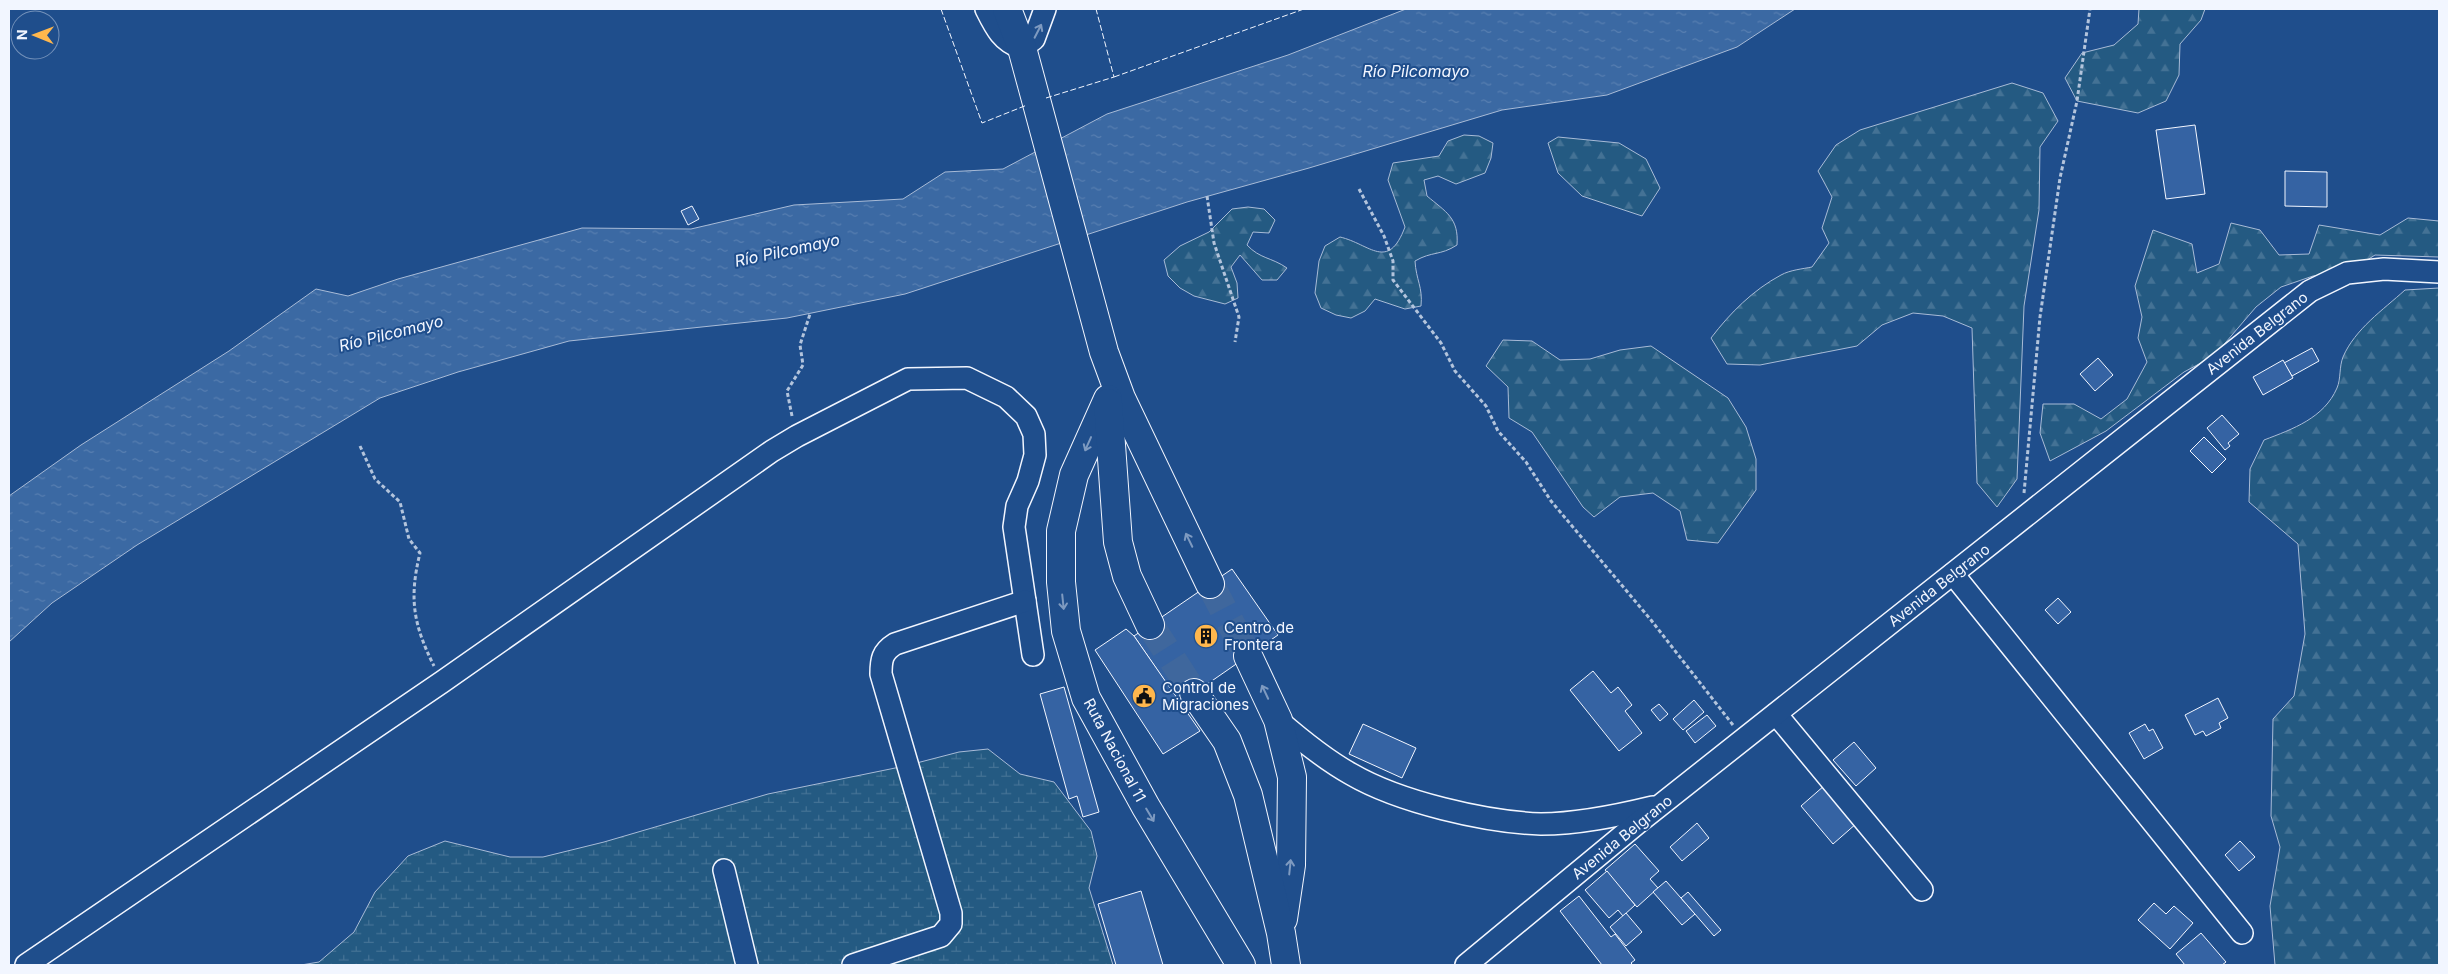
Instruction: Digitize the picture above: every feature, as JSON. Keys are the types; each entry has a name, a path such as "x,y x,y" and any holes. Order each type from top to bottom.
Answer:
{"highway":[{"name":"Ruta Nacional 11","path":"1014,25 1104,352 1121,398 1210,584"},
{"name":"Ruta Nacional 11","path":"1104,352 1118,542 1126,576 1150,625"},
{"name":"Ruta Nacional 11","path":"1108,399 1074,475 1061,531 1060,582 1066,631 1086,698 1146,807 1241,965"},
{"path":"1248,656 1278,720 1292,777 1290,865 1281,933"},
{"path":"1194,693 1227,741 1248,795 1281,933 1286,965"}],"street":[{"path":"986,9 999,34 1011,45 1014,25 1034,39 1046,9"},
{"name":"Avenida Belgrano","path":"1466,965 1660,805 2310,291 2347,273 2384,269 2439,272"},
{"path":"26,965 442,682 797,436 908,379 967,378 1006,397 1026,416 1034,434 1035,455 1028,481 1017,506 1014,528 1033,655"},
{"path":"1953,574 2242,933"},
{"path":"853,965 894,958 942,936 950,924 951,913 881,674 881,658 888,648 894,644 1025,601"},
{"path":"1776,714 1922,890"},
{"path":"1278,720 1314,751 1352,775 1397,795 1475,816 1541,824 1608,818 1660,805"},
{"path":"724,870 747,965"}],"path":[{"path":"2021,520 2040,317 2060,178 2077,101 2090,9"},
{"path":"1359,189 1384,236 1393,261 1393,280 1441,343 1455,370 1486,406 1498,431 1526,462 1551,501 1651,620 1744,739"},
{"path":"1207,196 1214,243 1239,317 1235,342"},
{"path":"797,436 787,391 803,365 800,345 810,314"},
{"path":"360,446 374,479 400,502 409,539 420,553 413,581 412,604 427,652 442,682"}],"green space":[{"path":"2139,9 2205,9 2201,20 2180,44 2179,75 2166,101 2138,113 2077,101 2065,78 2082,53 2114,45 2138,24"},
{"path":"2012,83 2043,93 2058,121 2040,147 2039,210 2024,306 2017,479 1997,507 1977,483 1972,328 1943,316 1913,313 1882,325 1857,346 1760,365 1727,364 1711,338 1734,311 1761,288 1785,273 1812,267 1829,243 1822,228 1832,197 1818,171 1836,145 1860,130"},
{"path":"1464,135 1479,136 1493,143 1491,158 1485,173 1456,184 1438,176 1424,180 1427,196 1450,216 1456,228 1457,245 1446,251 1415,261 1421,294 1421,306 1405,309 1375,299 1365,311 1351,318 1336,315 1321,308 1315,293 1319,261 1325,246 1340,237 1377,252 1385,252 1392,249 1399,241 1405,227 1388,180 1393,163 1439,156 1448,141"},
{"path":"1558,137 1619,143 1646,159 1660,188 1642,216 1582,196 1558,173 1548,143"},
{"path":"1248,207 1264,209 1275,220 1269,233 1253,232 1247,245 1261,256 1287,268 1277,280 1262,280 1240,255 1231,267 1237,283 1238,298 1225,304 1194,296 1180,288 1168,276 1164,260 1180,246 1209,232 1232,209"},
{"path":"2408,218 2439,221 2439,257 2375,255 2347,273 2313,276 2281,287 2256,307 2214,356 2184,372 2106,431 2050,461 2040,433 2043,404 2074,404 2101,419 2127,399 2147,362 2138,338 2142,317 2135,286 2153,230 2192,244 2197,273 2219,264 2231,223 2260,230 2279,255 2309,254 2319,225 2380,235"},
{"path":"2439,288 2439,965 2275,965 2270,906 2280,847 2271,816 2273,719 2294,696 2305,634 2298,544 2249,502 2250,469 2264,440 2296,427 2316,415 2324,407 2337,388 2343,357 2348,347 2370,320 2405,290"},
{"path":"1503,340 1532,341 1560,360 1590,359 1620,350 1651,346 1728,398 1746,427 1756,459 1756,490 1718,543 1687,540 1680,511 1653,493 1620,497 1594,517 1583,507 1532,432 1509,418 1508,387 1486,366"},
{"path":"988,749 1020,774 1054,782 1091,831 1097,856 1089,888 1113,965 301,965 319,962 354,932 375,892 408,856 445,841 510,857 543,857 604,842 768,794 905,766 959,752"}],"water":[{"name":"Río Pilcomayo","path":"1406,9 1795,9 1737,47 1607,95 1502,110 1309,168 1187,202 905,294 787,318 569,341 458,372 380,398 137,545 52,603 9,642 9,496 81,445 229,351 316,289 348,296 398,279 582,228 691,229 794,205 903,199 945,172 1003,169 1107,114 1288,55"}],"building":[{"path":"2195,125 2205,194 2166,199 2156,130"},
{"path":"2285,171 2327,172 2327,207 2285,206"},
{"path":"692,206 699,219 688,225 681,211"},
{"path":"2312,348 2319,361 2292,376 2284,363"},
{"path":"2098,358 2113,375 2095,391 2080,374"},
{"path":"2283,360 2293,378 2263,395 2253,377"},
{"path":"2222,415 2239,434 2228,443 2230,446 2225,450 2207,428"},
{"path":"2204,437 2226,459 2212,473 2190,451"},
{"name":"Centro de Frontera","path":"1232,569 1278,635 1180,703 1134,636"},
{"path":"2058,598 2071,612 2058,624 2045,610"},
{"path":"1126,629 1134,636 1200,731 1163,754 1095,650"},
{"path":"1593,671 1611,693 1618,687 1632,705 1625,711 1642,733 1619,751 1570,690"},
{"path":"1064,687 1099,812 1083,817 1077,796 1069,799 1040,694"},
{"path":"2218,698 2228,718 2219,723 2221,728 2206,736 2203,731 2195,735 2185,715"},
{"path":"1694,700 1704,712 1683,730 1673,719"},
{"path":"1659,704 1668,714 1660,721 1651,710"},
{"path":"1707,715 1716,726 1695,743 1686,731"},
{"path":"1363,724 1416,748 1402,778 1349,754"},
{"path":"2145,724 2149,731 2153,729 2163,748 2144,759 2129,733"},
{"path":"1854,742 1876,768 1856,786 1833,760"},
{"path":"1825,785 1857,823 1833,844 1801,806"},
{"path":"1697,823 1709,838 1682,861 1670,847"},
{"path":"2240,841 2255,857 2239,871 2225,855"},
{"path":"1635,844 1659,871 1650,879 1658,888 1637,907 1605,870"},
{"path":"1607,871 1635,905 1623,916 1618,910 1609,918 1585,890"},
{"path":"1666,881 1695,914 1682,925 1653,892"},
{"path":"1141,891 1163,965 1116,965 1098,904"},
{"path":"1688,892 1721,930 1714,936 1681,898"},
{"path":"1579,896 1611,937 1615,934 1635,960 1631,963 1633,965 1602,965 1560,911"},
{"path":"2154,903 2166,914 2174,906 2193,923 2170,949 2138,920"},
{"path":"1626,913 1642,932 1626,946 1610,927"},
{"path":"2201,933 2226,962 2222,965 2185,965 2176,954"}],"tunnel":[{"path":"1210,584 1248,656"},
{"path":"1150,625 1194,693"}],"fence":[{"path":"941,9 982,123 1027,105"},
{"path":"1046,98 1114,77 1096,9"},
{"path":"1114,77 1304,9"}],"place":[{"name":"Centro de Frontera","path":"1206,636"},
{"name":"Control de Migraciones","path":"1144,696"}]}
